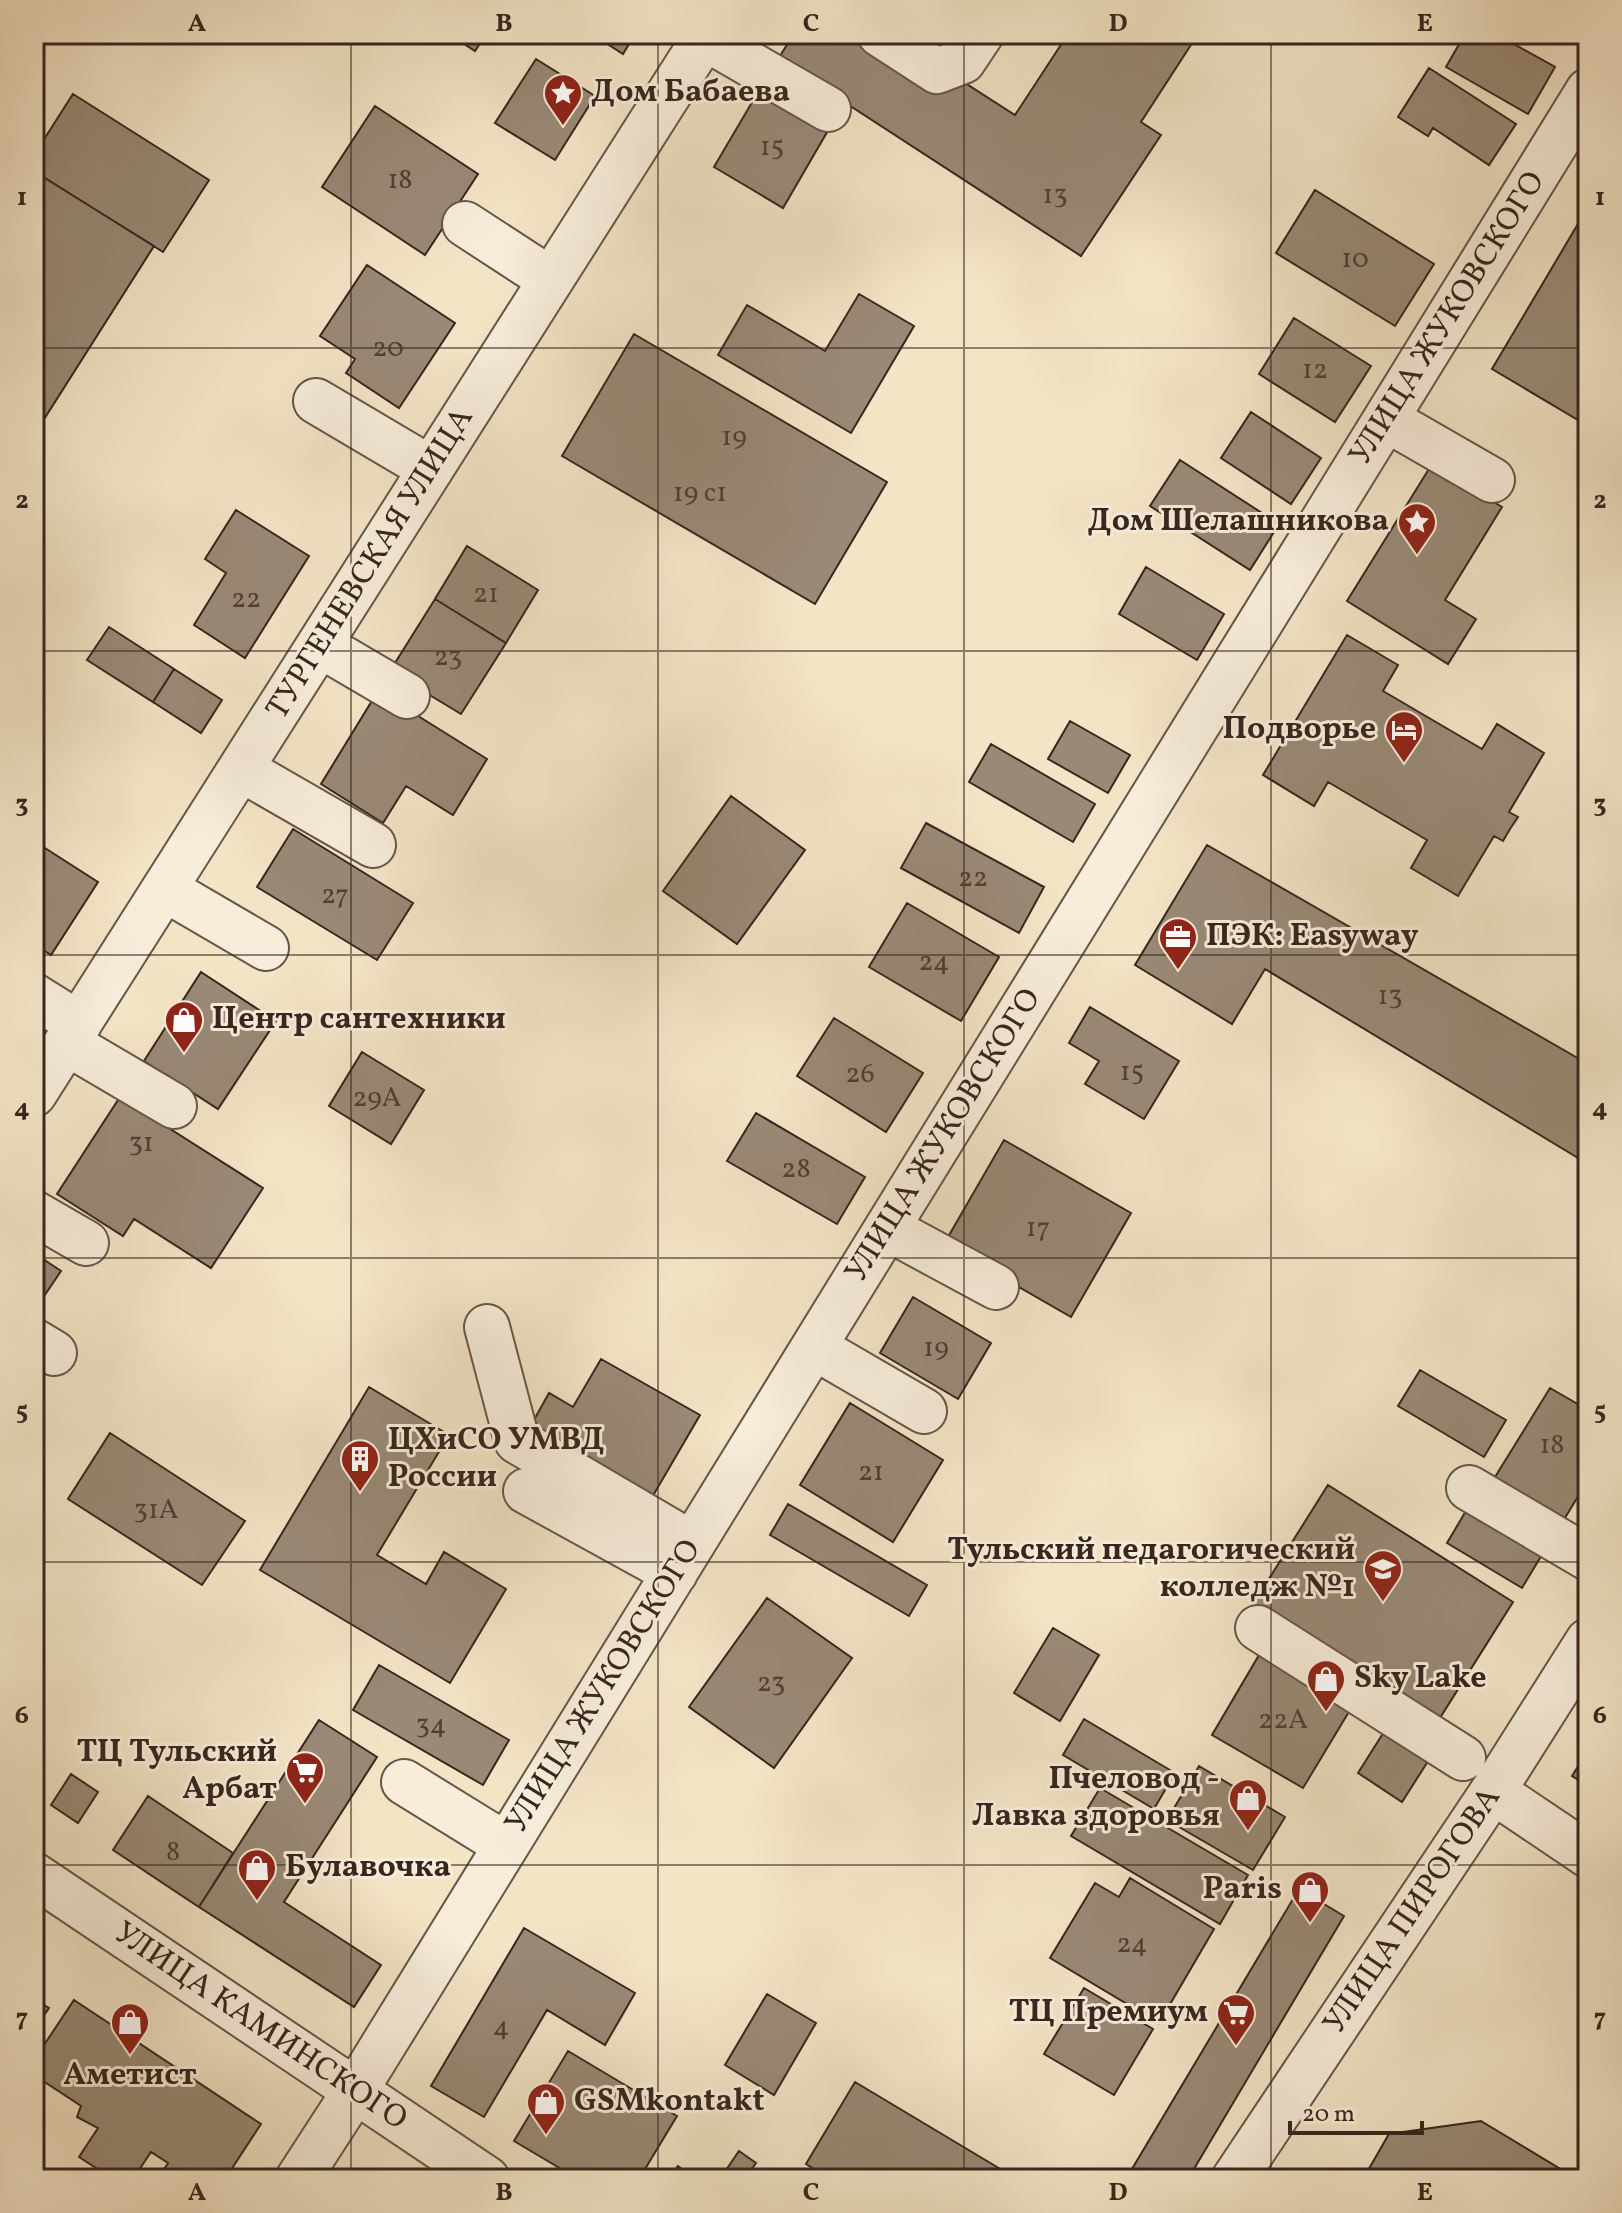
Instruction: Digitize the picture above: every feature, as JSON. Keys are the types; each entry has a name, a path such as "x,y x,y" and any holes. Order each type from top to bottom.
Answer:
{"street":[{"path":"880,34 937,71 963,61 981,34"},
{"path":"706,36 828,109"},
{"name":"ТУРГЕНЕВСКАЯ УЛИЦА","path":"34,1094 706,36"},
{"name":"УЛИЦА ЖУКОВСКОГО","path":"298,2179 1588,91"},
{"path":"465,224 551,280"},
{"path":"316,401 431,469"},
{"path":"1386,419 1492,480"},
{"path":"320,645 407,696"},
{"path":"241,769 373,845"},
{"path":"165,889 266,948"},
{"path":"34,996 73,1033 174,1106"},
{"path":"34,1213 86,1243"},
{"path":"887,1228 996,1287"},
{"path":"487,1327 517,1441 684,1558"},
{"path":"814,1347 924,1411"},
{"path":"1469,1488 1588,1558"},
{"path":"526,1491 684,1558"},
{"path":"1258,1628 1463,1758"},
{"name":"УЛИЦА ПИРОГОВА","path":"1234,2179 1493,1791 1588,1641"},
{"path":"404,1782 506,1845"},
{"path":"1493,1791 1588,1855"},
{"name":"УЛИЦА КАМИНСКОГО","path":"34,1875 487,2179"}],"building":[{"path":"449,34 486,34 475,51"},
{"path":"592,34 635,34 623,54"},
{"path":"794,34 866,34 954,76 1015,115 1068,34 1198,34 1141,122 1161,135 1081,256 778,59"},
{"path":"898,34 959,34 939,64"},
{"path":"1465,34 1496,34 1555,67 1528,114 1446,67"},
{"path":"536,59 595,96 555,160 495,123"},
{"path":"1429,68 1516,124 1489,165 1433,128 1428,136 1398,117"},
{"path":"761,87 830,127 783,208 714,167"},
{"path":"73,94 209,180 163,252 34,171 34,155"},
{"path":"375,106 478,174 425,255 322,187"},
{"path":"43,177 154,246 34,435 34,191"},
{"path":"1315,190 1434,264 1395,326 1276,253"},
{"path":"1588,207 1588,426 1492,369"},
{"path":"367,265 455,323 399,408 346,373 355,359 320,336"},
{"path":"859,294 914,326 851,433 718,355 747,305 825,351"},
{"path":"1294,318 1371,366 1335,422 1259,374"},
{"path":"634,334 887,482 815,604 562,456"},
{"path":"1251,412 1321,458 1291,504 1221,458"},
{"path":"1180,460 1279,524 1250,570 1150,506"},
{"path":"1432,464 1502,507 1445,600 1476,619 1448,664 1347,601"},
{"path":"236,510 309,556 245,658 194,625 226,573 205,559"},
{"path":"467,546 538,590 506,643 435,599"},
{"path":"1146,567 1224,614 1197,660 1119,614"},
{"path":"435,599 506,643 461,714 390,671"},
{"path":"109,627 174,669 153,702 87,660"},
{"name":"Подворье","path":"1347,635 1398,665 1383,691 1482,749 1497,724 1544,753 1509,812 1518,817 1503,841 1494,836 1458,896 1411,868 1427,840 1328,782 1314,806 1263,775"},
{"path":"174,669 222,700 201,733 153,702"},
{"path":"378,691 487,759 453,815 406,786 383,823 321,784"},
{"path":"1070,721 1130,755 1108,793 1048,759"},
{"path":"991,744 1095,804 1073,842 969,782"},
{"path":"731,796 805,850 737,944 663,891"},
{"path":"926,823 1044,887 1019,933 901,868"},
{"path":"293,829 413,903 377,960 257,887"},
{"path":"34,841 98,882 51,955 34,944"},
{"path":"1207,845 1588,1064 1588,1164 1265,969 1232,1024 1135,965"},
{"path":"907,903 999,957 961,1021 869,967"},
{"path":"201,972 276,1021 218,1109 144,1061"},
{"path":"1090,1007 1179,1061 1144,1119 1085,1084 1099,1061 1069,1043"},
{"path":"834,1018 923,1073 886,1132 797,1076"},
{"path":"362,1052 424,1090 391,1144 329,1106"},
{"path":"120,1097 263,1188 211,1268 134,1219 123,1236 57,1194"},
{"path":"756,1113 865,1177 837,1224 727,1161"},
{"path":"1004,1140 1131,1213 1071,1317 944,1244"},
{"path":"34,1253 61,1271 34,1311"},
{"path":"913,1297 991,1343 958,1399 880,1353"},
{"path":"601,1359 700,1415 647,1506 525,1436 549,1393 573,1407"},
{"path":"1420,1370 1506,1420 1484,1457 1398,1406"},
{"name":"ЦХиСО УМВД России","path":"369,1387 449,1435 377,1555 426,1584 444,1552 506,1589 450,1683 260,1570"},
{"path":"1550,1388 1588,1410 1588,1480 1557,1531 1487,1490"},
{"path":"850,1403 943,1460 893,1542 800,1485"},
{"path":"110,1433 245,1521 202,1585 68,1499"},
{"name":"Тульский педагогический колледж №1","path":"1328,1485 1513,1602 1438,1721 1253,1604"},
{"path":"1473,1499 1549,1543 1522,1588 1447,1543"},
{"path":"788,1504 927,1585 909,1616 770,1535"},
{"path":"767,1598 852,1658 774,1768 689,1707"},
{"path":"1053,1628 1099,1655 1060,1721 1014,1693"},
{"path":"1262,1650 1353,1705 1303,1788 1212,1735"},
{"path":"379,1665 509,1740 483,1785 353,1710"},
{"path":"1084,1719 1175,1773 1154,1809 1063,1755"},
{"path":"319,1720 377,1757 284,1902 381,1965 354,2007 199,1907"},
{"path":"1389,1724 1432,1755 1402,1802 1358,1773"},
{"path":"1588,1751 1588,1786 1572,1776"},
{"path":"1199,1766 1285,1817 1253,1870 1167,1820"},
{"path":"71,1774 98,1792 78,1823 51,1805"},
{"path":"1100,1788 1248,1875 1220,1924 1071,1836"},
{"path":"148,1796 233,1853 199,1907 113,1850"},
{"path":"1130,1878 1214,1929 1159,2023 1050,1958 1095,1883 1119,1897"},
{"name":"ТЦ Премиум","path":"1299,1889 1344,1916 1188,2179 1126,2179"},
{"path":"524,1928 635,1993 605,2045 547,2010 484,2117 431,2086"},
{"path":"1084,1988 1153,2029 1114,2095 1044,2054"},
{"path":"767,1994 816,2023 774,2095 725,2065"},
{"path":"34,1999 49,2008 34,2030"},
{"path":"74,2000 261,2124 225,2179 158,2179 168,2163 151,2152 133,2179 113,2179 79,2157 98,2128 77,2117 81,2106 34,2075 34,2060"},
{"path":"568,2051 677,2116 639,2179 578,2179 514,2141"},
{"path":"855,2082 1017,2179 830,2179 806,2164"},
{"path":"1481,2121 1577,2179 1363,2179 1389,2134"},
{"path":"739,2151 756,2163 745,2179 720,2179"},
{"path":"678,2166 695,2179 668,2179"}],"place":[{"name":"Дом Бабаева","path":"563,127"},
{"name":"Дом Шелашникова","path":"1417,556"},
{"name":"Подворье","path":"1404,764"},
{"name":"ПЭК: Easyway","path":"1178,971"},
{"name":"Центр сантехники","path":"184,1054"},
{"name":"ЦХиСО УМВД России","path":"360,1493"},
{"name":"Тульский педагогический колледж №1","path":"1383,1603"},
{"name":"Sky Lake","path":"1326,1713"},
{"name":"ТЦ Тульский Арбат","path":"305,1805"},
{"name":"Пчеловод - Лавка здоровья","path":"1248,1832"},
{"name":"Булавочка","path":"257,1902"},
{"name":"Paris","path":"1310,1924"},
{"name":"ТЦ Премиум","path":"1236,2047"},
{"name":"Аметист","path":"130,2056"},
{"name":"GSMkontakt","path":"546,2136"}]}
